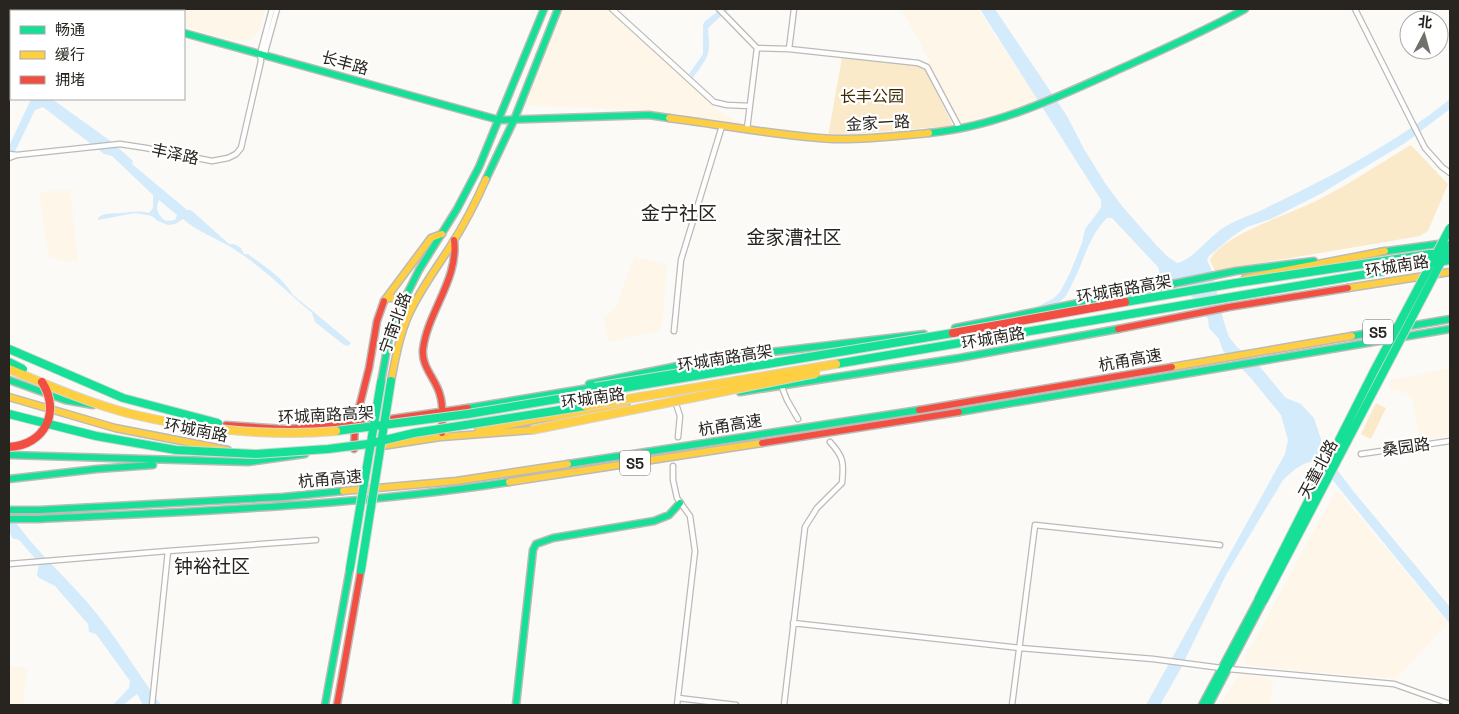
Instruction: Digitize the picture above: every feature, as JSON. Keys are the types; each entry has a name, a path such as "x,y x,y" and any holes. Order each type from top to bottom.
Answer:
{"main road":[{"name":"宁南北路","path":"326,705 387,340 398,311 420,268 442,234 482,162 544,9"},
{"name":"宁南北路","path":"337,705 397,348 411,309 472,210 514,120 558,9"},
{"name":"金家一路","path":"499,120 649,115 722,126 834,139 882,138 960,129 982,124 1027,109 1082,86 1215,26 1235,11 1245,9"},
{"name":"长丰路","path":"185,33 262,57 499,120"},
{"name":"天童北路","path":"1262,599 1374,371 1450,228"},
{"path":"354,449 355,424 369,368 377,321 384,301 431,238 442,234"},
{"path":"454,240 456,246 447,284 429,325 423,351 425,364 440,394 442,437 532,430 796,378 874,358"},
{"name":"天童北路","path":"1209,705 1226,666 1450,244"},
{"name":"环城南路","path":"9,380 65,400 220,424 285,428 355,424 462,409 712,359 934,332 1236,271 1450,244"},
{"path":"1060,315 1141,297 1385,251"},
{"name":"环城南路高架","path":"9,369 59,390 130,414 184,424 257,432 322,432 468,414 1060,315 1236,283 1450,251"},
{"path":"441,260 452,266"},
{"name":"环城南路高架","path":"9,414 96,436 176,450 256,454 328,449 368,444 414,434 1450,260"},
{"name":"环城南路","path":"9,397 115,428 239,452 354,449 394,445 539,420 675,400 781,387 960,358 1229,307 1450,272"},
{"path":"384,301 388,298 394,298 399,305 398,311"},
{"name":"杭甬高速","path":"9,510 284,497 456,481 896,414 1450,320"},
{"name":"杭甬高速","path":"9,519 284,506 456,490 895,423 1450,329"},
{"path":"462,409 817,352 865,348"},
{"path":"9,349 124,398 145,405 257,432"},
{"path":"9,362 39,378 51,400 52,410 49,420 40,434 25,445 9,448"},
{"path":"9,455 248,462 282,458 328,449"},
{"path":"9,479 129,466 209,462"},
{"path":"516,705 533,550 536,544 553,538 654,521 669,515 680,503"},
{"path":"1202,705 1226,666"}],"street":[{"name":"丰泽路","path":"17,155 120,144 212,161 228,158 236,154 241,148 272,9"},
{"name":"丰泽路","path":"262,57 276,9"},
{"path":"612,9 714,102 727,106 750,106"},
{"path":"720,9 757,48 789,49 918,63 927,67 960,129"},
{"path":"789,49 794,9"},
{"path":"1355,9 1426,148 1442,167 1450,173"},
{"path":"747,129 757,48"},
{"path":"674,331 681,260 722,126"},
{"path":"9,154 17,155"},
{"path":"9,158 17,155"},
{"path":"776,352 781,387 786,400 798,419"},
{"path":"667,368 680,416 678,437"},
{"name":"桑园路","path":"1361,454 1450,441"},
{"path":"784,705 805,527 817,508 842,483 844,465 840,453 830,442"},
{"path":"673,466 673,480 680,503 690,516 695,551 677,705"},
{"path":"1012,705 1035,525 1220,545"},
{"path":"9,564 316,540"},
{"path":"152,705 168,551"},
{"path":"793,623 1020,648 1226,666 1394,684 1450,704"},
{"path":"678,698 736,705"}],"shaded area":[{"path":"113,9 265,9 260,29 248,41 228,39 185,27 185,10"},
{"path":"561,9 608,9 716,109 745,125 648,111 525,105"},
{"path":"901,9 978,9 1038,101 997,116 953,126 923,65 930,61"},
{"path":"70,189 78,260 69,262 48,256 39,193"},
{"path":"634,256 667,265 662,325 659,331 608,342 604,317 616,308"},
{"path":"1450,368 1450,436 1420,441 1413,399 1406,393 1389,389 1389,380"},
{"path":"1338,491 1448,623 1396,679 1260,667 1248,664 1244,659 1335,492"},
{"path":"9,666 27,668 23,705 9,705"},
{"path":"1242,674 1265,677 1273,681 1270,705 1221,705 1237,677"}],"green space":[{"name":"长丰公园","path":"842,58 923,65 953,126 828,136"},
{"path":"1411,145 1448,184 1428,231 1420,236 1215,271 1210,260 1217,251 1242,233 1330,194"},
{"path":"1376,403 1386,408 1371,439 1361,434"}],"water":[{"path":"721,9 729,9 708,29 709,51 693,78 689,74 703,54 704,22"},
{"path":"980,9 995,9 1067,116 1105,183 1122,206 1157,246 1177,263 1190,257 1222,229 1237,220 1290,196 1385,145 1450,99 1450,109 1405,143 1322,193 1271,219 1247,227 1233,236 1209,256 1207,260 1212,271 1229,337 1237,347 1260,367 1286,398 1301,404 1314,418 1321,439 1322,450 1354,492 1450,607 1450,624 1317,461 1306,463 1298,467 1283,480 1226,575 1180,670 1160,705 1146,705 1285,454 1288,440 1281,415 1250,377 1223,351 1219,339 1209,328 1208,319 1185,287 1165,282 1161,278 1158,267 1112,218 1107,218 1096,232 1064,298 1051,306 1035,308 1054,298 1060,292 1082,243 1085,229 1101,208 1101,200"},
{"path":"31,100 53,100 112,142 133,161 132,164 187,210 191,210 229,244 234,244 241,248 244,254 248,254 272,272 292,294 351,343 348,346 344,345 315,322 312,313 247,258 183,219 175,224 168,225 152,216 135,213 98,220 101,216 109,214 138,211 149,213 153,208 153,195 112,156 104,154 43,107 35,110 9,164 9,146","holes":["159,200 177,215 175,220 166,221 159,215 157,209"]},
{"path":"9,512 36,548 97,614 161,705 143,705 137,694 123,705 113,705 129,688 130,681 96,634 89,632 88,624 55,586 39,578 37,575 39,563 19,540 12,538 9,530"}],"traffic: fast":[{"path":"381,382 389,338 398,312 419,270 457,209 479,167 544,9"},
{"path":"486,179 514,120 558,9"},
{"path":"929,133 979,124 1028,109 1169,47 1245,9"},
{"path":"185,33 499,120 649,115 669,118"},
{"path":"1259,598 1374,371 1450,228"},
{"path":"1380,252 1446,243"},
{"path":"1264,600 1450,245"},
{"path":"1125,302 1236,283 1450,251"},
{"path":"836,364 1450,260"},
{"path":"955,328 1236,271 1314,261"},
{"path":"1352,336 1450,319"},
{"path":"740,392 959,358 1118,329"},
{"path":"959,412 1450,329"},
{"path":"336,431 468,414 953,333"},
{"path":"589,384 712,359 924,334"},
{"path":"9,349 123,398 218,423"},
{"path":"9,362 23,369"},
{"path":"595,387 728,365"},
{"path":"9,380 65,400 93,405"},
{"path":"361,570 391,381"},
{"path":"350,568 381,382"},
{"path":"462,409 595,387"},
{"path":"9,414 96,436 176,450 256,454 368,444 414,433 586,406"},
{"path":"568,464 919,410"},
{"path":"9,455 248,462 305,454"},
{"path":"9,479 153,465"},
{"path":"9,519 217,510 334,502 392,497 509,482"},
{"path":"9,510 283,497 343,491"},
{"path":"516,705 533,550 536,544 553,538 654,521 669,515 680,503"},
{"path":"325,705 350,568"},
{"path":"1202,705 1259,598"},
{"path":"1209,705 1264,600"}],"traffic: slow":[{"path":"98,9 102,10"},
{"path":"669,118 813,138 869,138 929,133"},
{"path":"391,381 399,344 408,317 421,292 460,230 486,179"},
{"path":"398,310 399,305 394,298 388,298 384,301 431,238 442,234"},
{"path":"1245,278 1385,251"},
{"path":"1348,288 1450,272"},
{"path":"1172,367 1352,336"},
{"path":"586,406 836,364"},
{"path":"9,369 100,405 131,414 180,424 260,432 312,433 336,431"},
{"path":"532,430 816,373"},
{"path":"9,397 115,428 228,450"},
{"path":"478,431 539,419 627,407"},
{"path":"442,437 532,430"},
{"path":"376,447 447,436"},
{"path":"509,482 762,443"},
{"path":"343,491 456,481 568,464"}],"traffic: jam":[{"path":"442,433 441,400 438,389 424,362 423,349 431,321 452,268 454,240"},
{"path":"1118,329 1229,307 1348,288"},
{"path":"354,449 355,424 369,368 377,321 384,301"},
{"path":"953,333 1125,302"},
{"path":"919,410 1172,367"},
{"path":"9,447 22,445 32,440 46,425 50,405 48,393 42,382"},
{"path":"226,425 285,429 355,424 468,408"},
{"path":"762,443 959,412"},
{"path":"337,705 361,570"}],"district":[{"name":"金宁社区","path":"679,213"},
{"name":"金家漕社区","path":"794,237"},
{"name":"钟裕社区","path":"212,566"}]}
